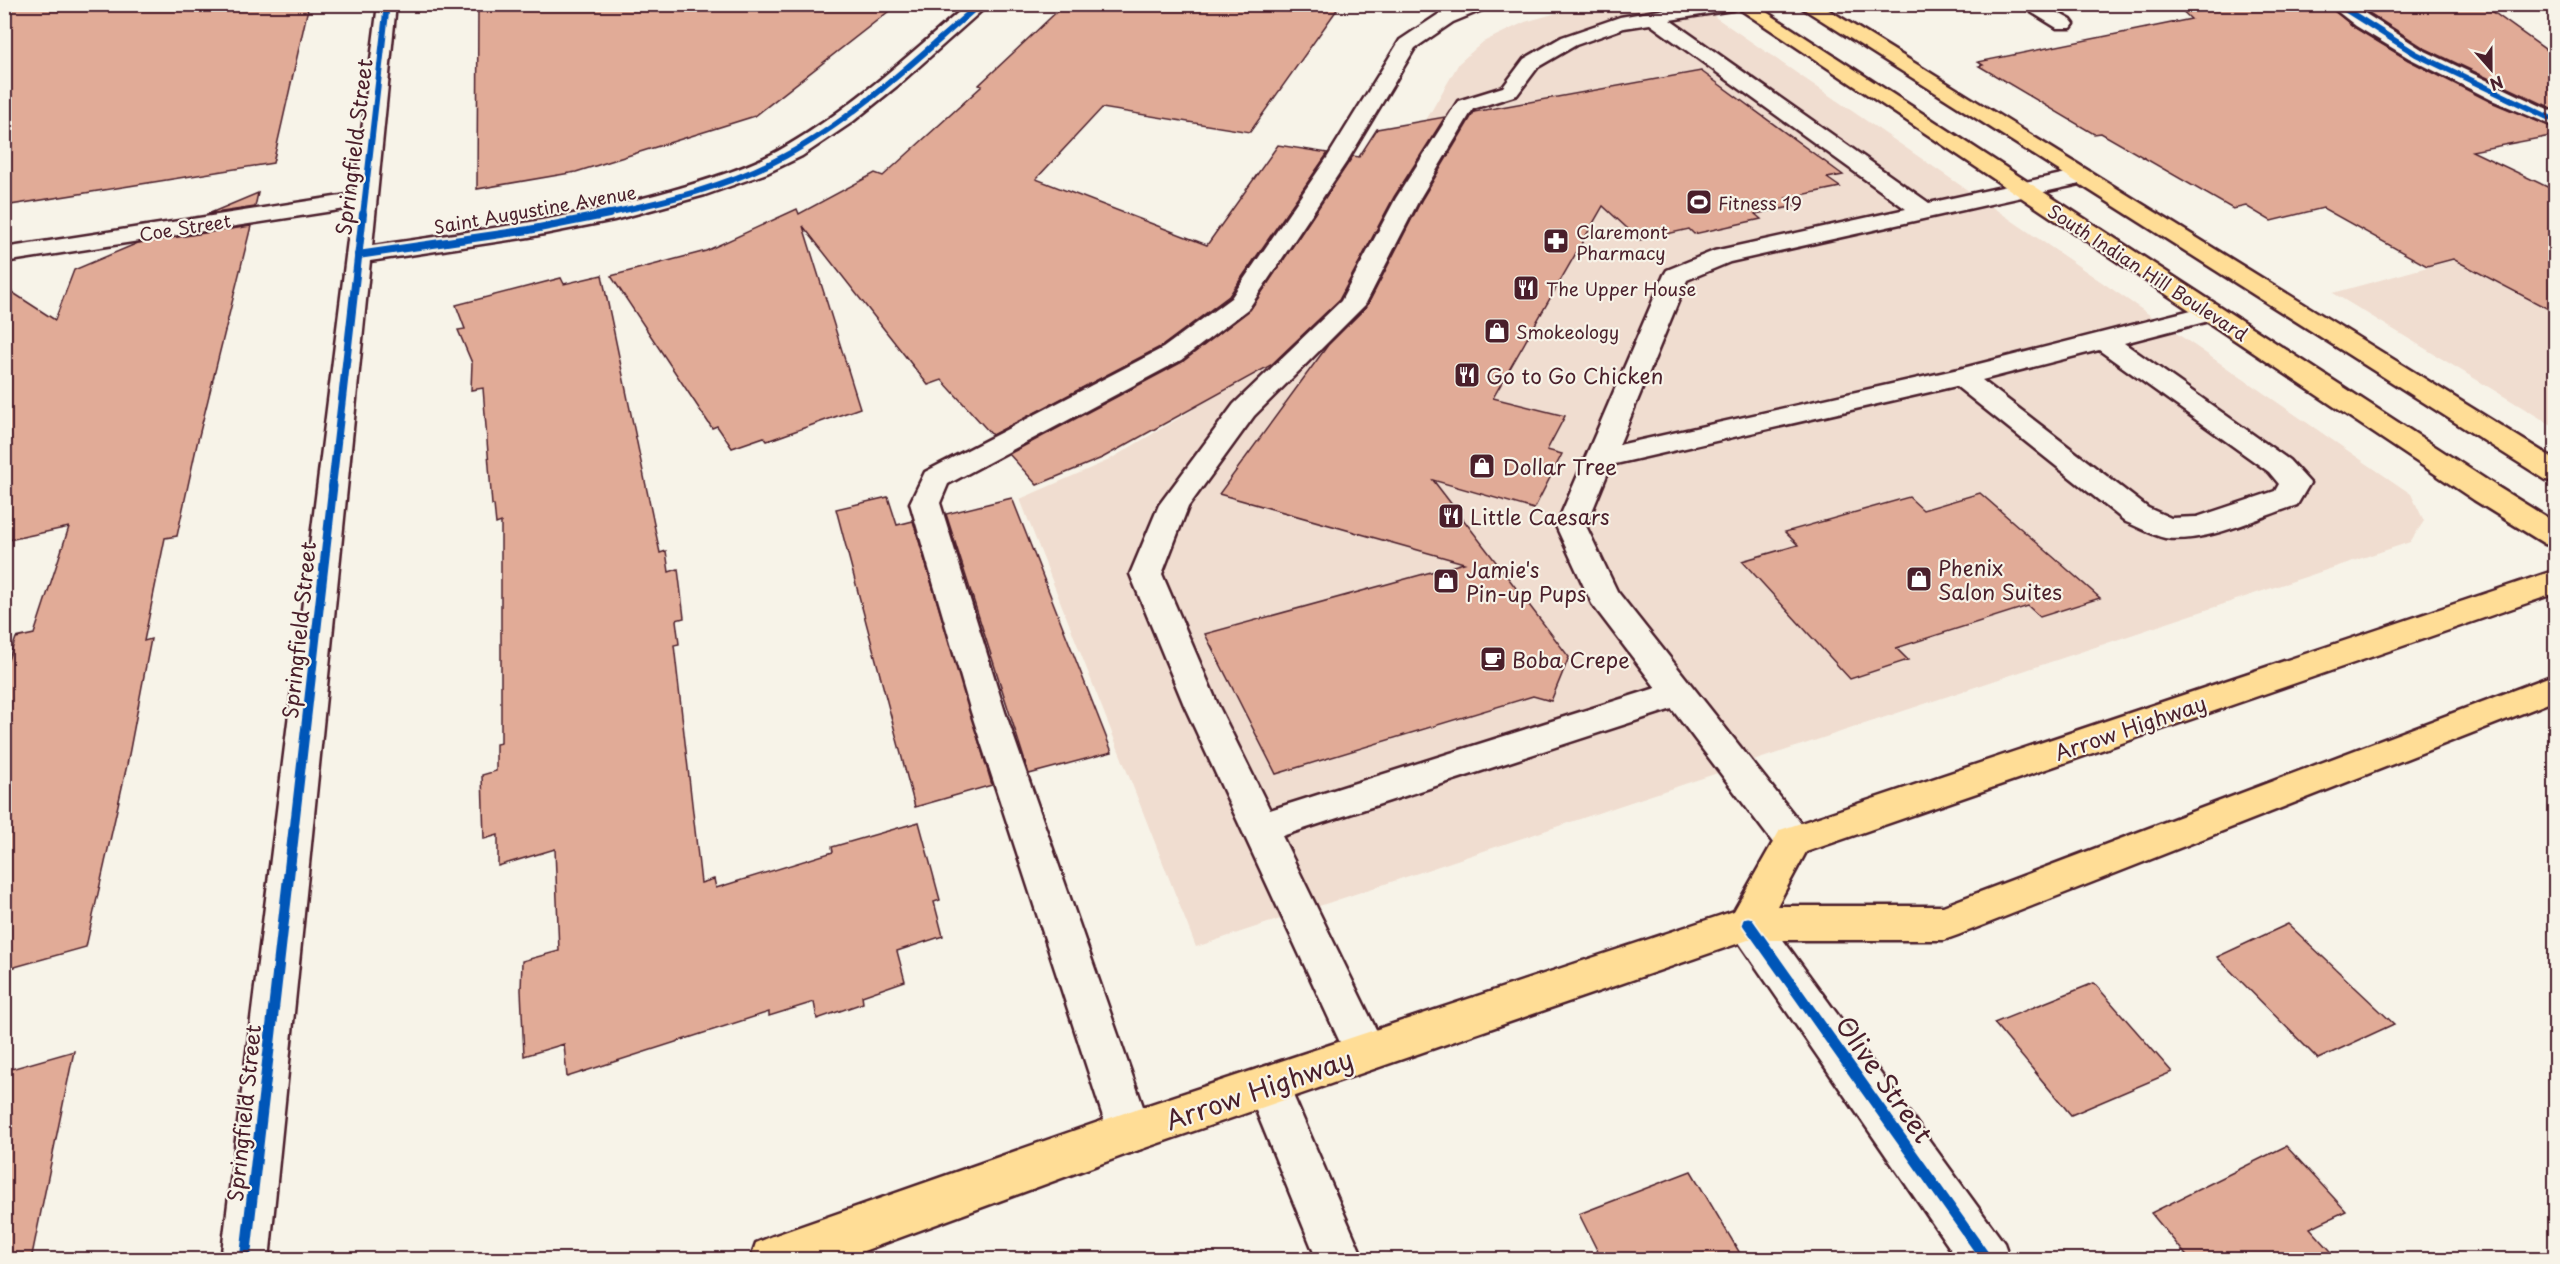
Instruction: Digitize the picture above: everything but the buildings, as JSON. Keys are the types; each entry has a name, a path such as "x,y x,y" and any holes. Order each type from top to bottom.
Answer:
{"main road":[{"name":"South Indian Hill Boulevard","path":"1741,4 2475,487 2556,537"},
{"path":"1805,4 2556,473"},
{"name":"Arrow Highway","path":"1793,841 2556,581"},
{"name":"Arrow Highway","path":"772,1260 1130,1132 1748,923 1944,923 2556,686"},
{"path":"1748,923 1793,841"}],"street":[{"name":"Springfield Street","path":"245,1260 387,4"},
{"name":"Saint Augustine Avenue","path":"358,255 554,226 647,207 727,181 792,152 843,120 980,4"},
{"path":"1130,1132 988,712 925,503 935,479 1172,354 1240,303 1338,158 1407,44 1446,18 1480,4"},
{"path":"1366,1052 1201,705 1146,573 1174,505 1244,410 1352,305 1408,198 1465,105 1510,91 1532,63 1569,41 1620,24 1732,4"},
{"path":"2027,4 2064,24"},
{"path":"2337,4 2392,42 2442,69 2556,121"},
{"path":"1654,18 1924,211"},
{"path":"1793,841 1603,596 1571,526 1676,275 1723,255 2080,177"},
{"name":"Coe Street","path":"4,255 365,199"},
{"path":"1599,459 1961,377 2211,313"},
{"path":"1961,377 2137,515 2167,528 2199,527 2286,498 2295,483 2279,466 2104,341"},
{"path":"1260,828 1679,694"},
{"name":"Olive Street","path":"1748,923 1987,1260"},
{"path":"1268,1086 1341,1260"}],"shaded area":[{"path":"1696,4 2411,494 2424,521 2410,542 1196,947 1020,499 1107,461 1186,414 1245,374 1327,292 1459,63 1483,42 1525,22 1585,5"},
{"path":"2533,238 2555,250 2555,427 2333,293"}],"cycle path":[{"path":"245,1260 387,4"},
{"path":"358,255 572,222 656,202 747,173 794,151 843,118 890,82 980,4"},
{"path":"2337,4 2416,54 2556,121"},
{"path":"1748,923 1987,1260"}],"place":[{"name":"Fitness 19","path":"1699,202"},
{"name":"Claremont Pharmacy","path":"1556,241"},
{"name":"The Upper House","path":"1526,288"},
{"name":"Smokeology","path":"1497,331"},
{"name":"Go to Go Chicken","path":"1467,375"},
{"name":"Dollar Tree","path":"1482,466"},
{"name":"Little Caesars","path":"1451,516"},
{"name":"Phenix Salon Suites","path":"1919,579"},
{"name":"Jamie's Pin-up Pups","path":"1446,581"},
{"name":"Boba Crepe","path":"1493,659"}]}
